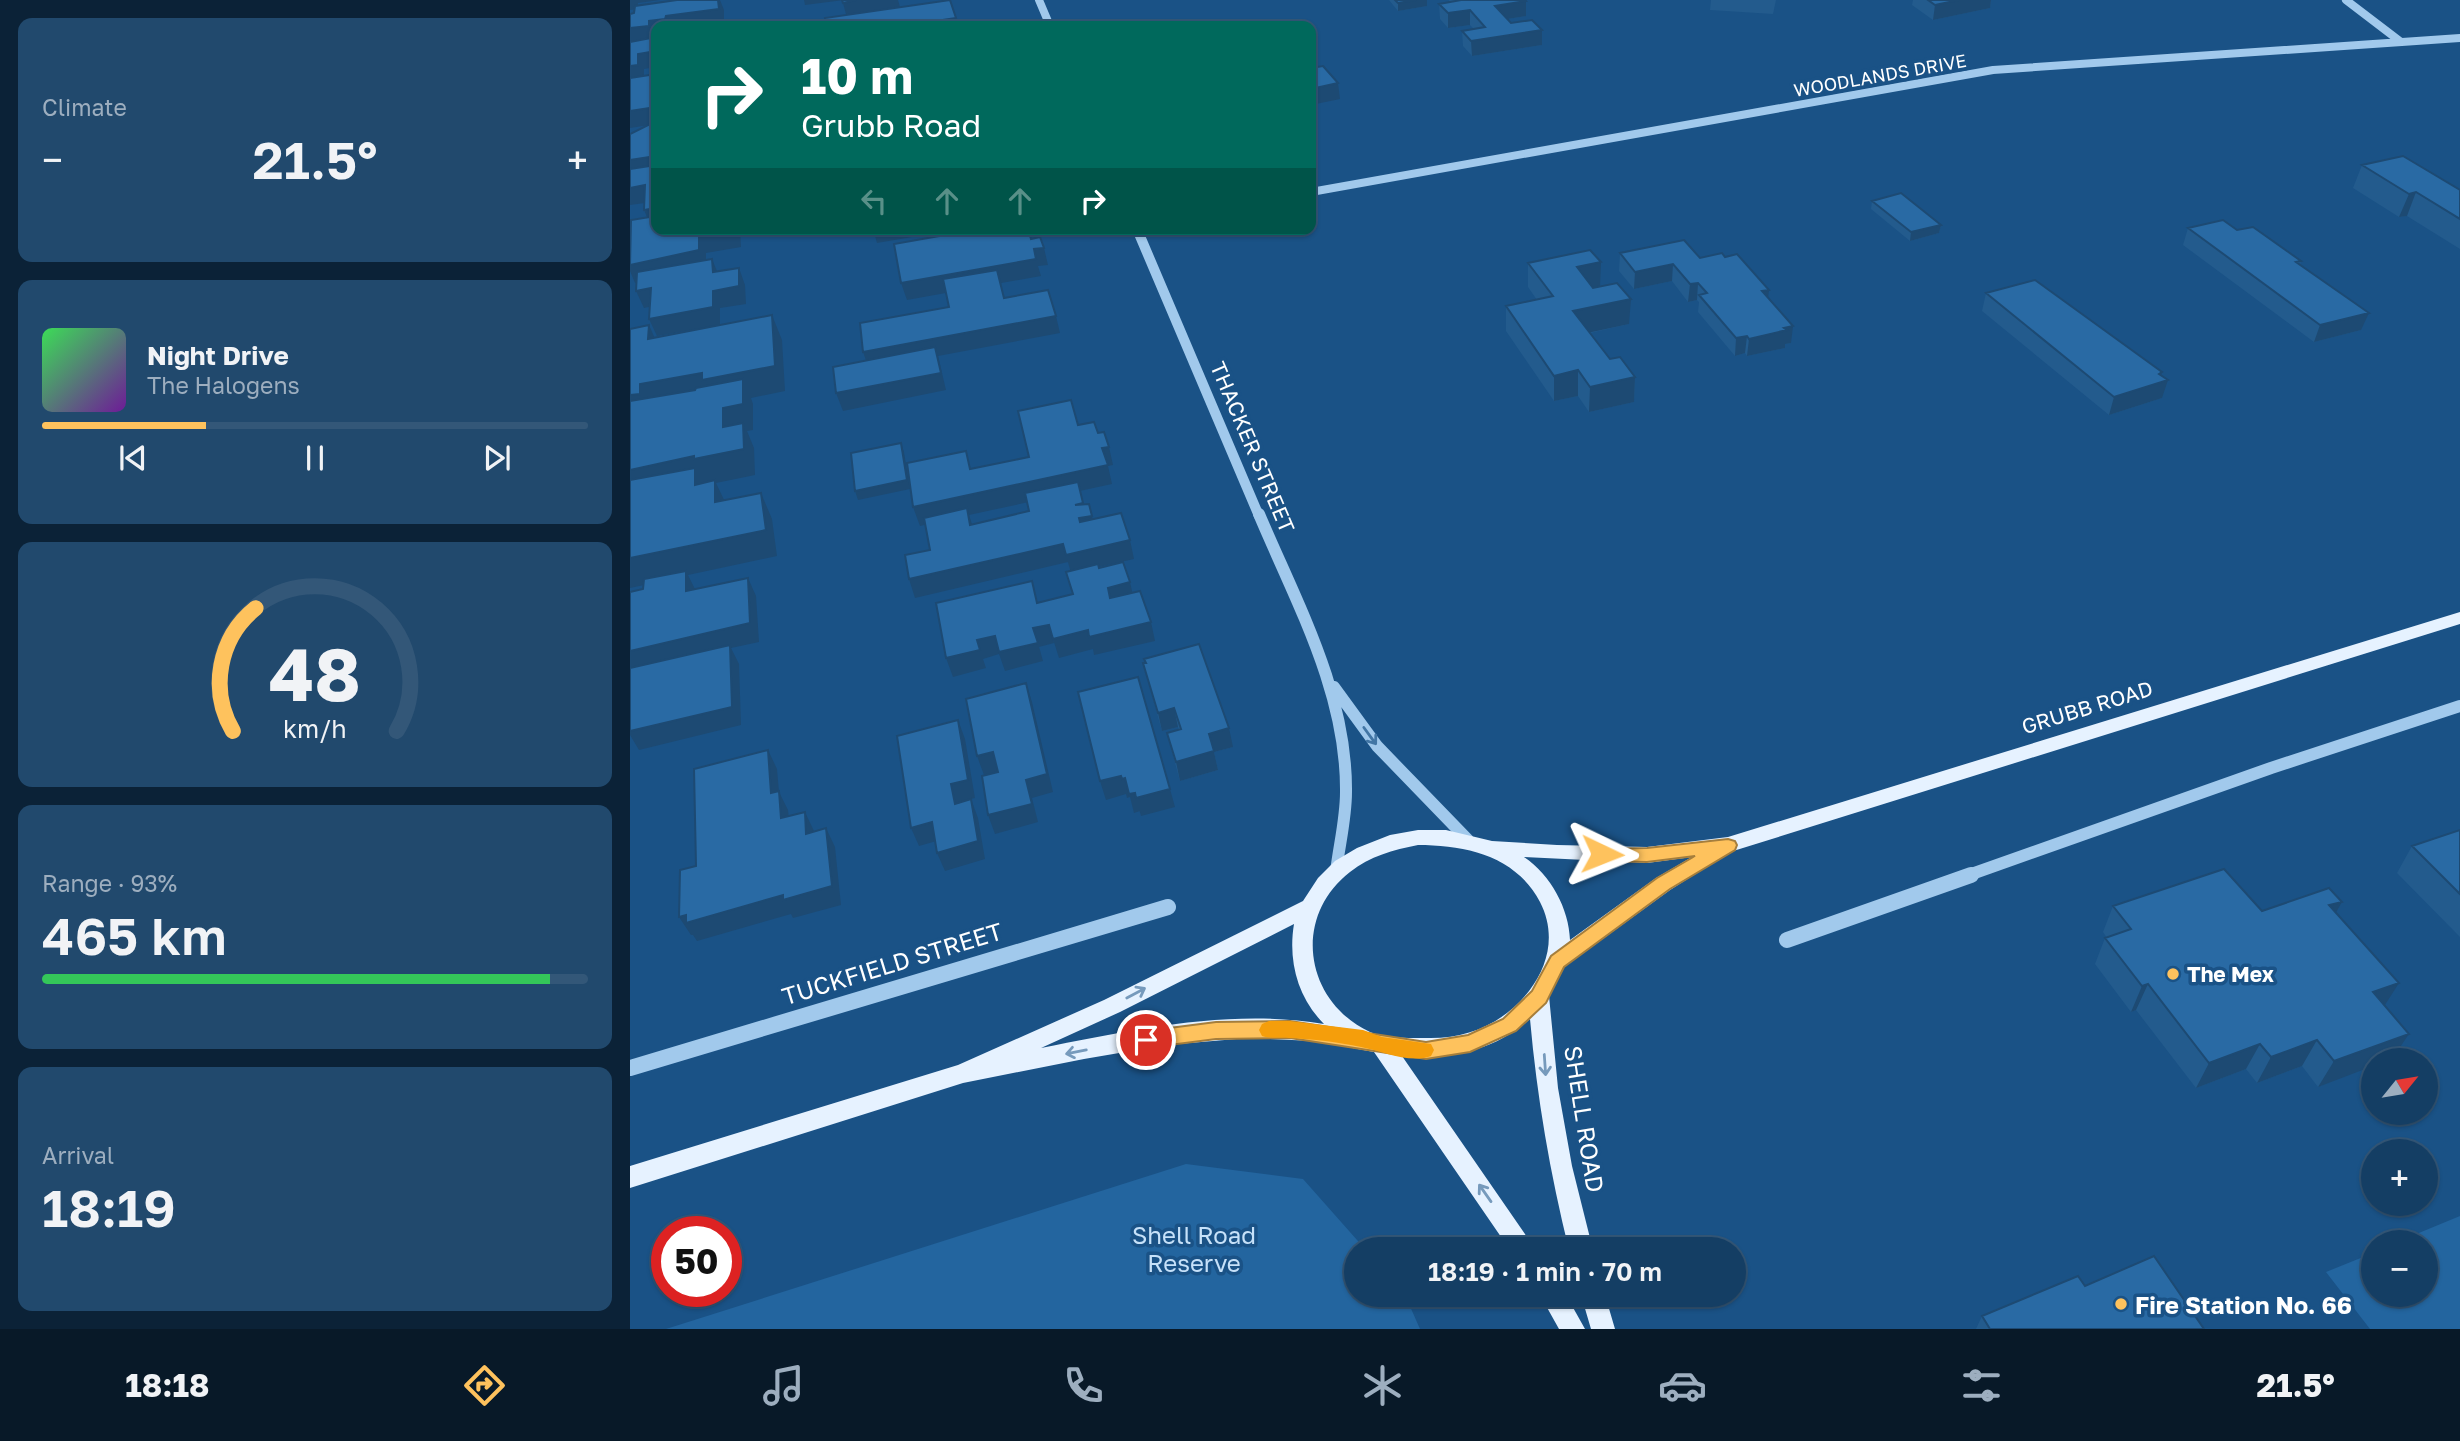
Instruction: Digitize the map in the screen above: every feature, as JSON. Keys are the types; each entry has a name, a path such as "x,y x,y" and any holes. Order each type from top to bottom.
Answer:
{"main road":[{"name":"GRUBB ROAD","path":"1490,846 1557,853 1647,855 1728,845 2460,618"},
{"path":"630,1177 963,1073 1123,1043 1216,1030 1290,1030 1372,1042 1426,1050 1470,1043 1510,1025 1539,997 1557,961 1560,926 1547,892 1523,865 1490,846 1434,836 1398,841 1364,853 1336,872 1309,908 1298,944 1305,981 1327,1014 1372,1042 1514,1237"},
{"name":"GRUBB ROAD","path":"1557,961 1663,884 1728,845"},
{"path":"963,1073 1112,1006 1195,962 1309,908"},
{"name":"SHELL ROAD","path":"1539,997 1547,1088 1558,1153 1578,1237"},
{"path":"1559,1307 1573,1329"},
{"path":"1597,1307 1603,1329"}],"street":[{"path":"1039,0 1048,21"},
{"path":"2346,0 2401,42"},
{"name":"WOODLANDS DRIVE","path":"1316,191 1993,71 2460,38"},
{"name":"THACKER STREET","path":"1140,235 1330,681 1343,740 1346,794 1336,872"},
{"name":"THACKER STREET","path":"1330,681 1377,746 1468,840"},
{"path":"1787,940 2258,773 2460,706"},
{"name":"TUCKFIELD STREET","path":"630,1068 1168,907"}],"green space":[{"name":"Shell Road Reserve","path":"1186,1164 1303,1179 1354,1237 1344,1237 1344,1307 1410,1307 1420,1329 666,1329"},
{"path":"2460,1216 2460,1329 2370,1329 2326,1272 2361,1258 2361,1307 2438,1307 2438,1230 2426,1230"}],"building":[{"path":"677,0 718,0 719,9 666,16 665,19 649,21 649,26 630,28 630,14 634,13 635,6"},
{"path":"950,0 956,18 936,21 825,21 825,18"},
{"path":"1395,0 1416,0 1398,3"},
{"path":"1461,0 1525,0 1495,6 1511,23 1532,20 1542,30 1471,41 1462,31 1485,27 1470,10 1448,13 1439,4"},
{"path":"1928,0 1959,0 1935,5"},
{"path":"651,38 651,52 638,54 638,65 630,66 630,42"},
{"path":"1323,66 1338,83 1316,88 1316,67"},
{"path":"651,75 651,108 630,111 630,78"},
{"path":"651,124 651,157 630,160 630,134"},
{"path":"2403,156 2460,190 2460,219 2416,192 2409,194 2362,165"},
{"path":"651,166 651,209 644,210 645,185 630,188 630,169"},
{"path":"1901,193 1941,225 1911,232 1872,201"},
{"path":"651,217 651,235 705,235 699,236 699,250 630,265 631,220"},
{"path":"2223,220 2237,230 2253,227 2301,261 2296,262 2369,313 2320,325 2188,228"},
{"path":"945,235 1030,235 1031,239 1040,237 1044,248 1034,249 1036,259 901,283 894,244"},
{"path":"1684,240 1700,258 1722,253 1725,257 1737,254 1769,290 1762,291 1793,326 1784,328 1787,330 1749,339 1747,336 1736,338 1699,295 1707,293 1698,283 1690,284 1673,264 1635,272 1620,253"},
{"path":"1590,250 1601,262 1577,267 1593,288 1617,283 1631,299 1573,311 1610,359 1620,357 1635,377 1590,387 1578,370 1554,376 1506,306 1553,296 1528,263"},
{"path":"712,259 713,272 739,268 739,286 713,291 713,307 649,319 651,288 636,291 637,272"},
{"path":"997,270 1004,298 1048,290 1056,316 863,352 860,323 949,307 943,279"},
{"path":"2035,280 2162,372 2159,374 2168,380 2114,397 1986,293"},
{"path":"772,315 775,366 702,380 702,373 640,384 640,394 630,395 630,329 649,325 648,339"},
{"path":"935,347 941,373 836,393 833,367"},
{"path":"743,379 743,404 723,408 723,427 743,423 744,449 694,459 694,456 630,470 630,401"},
{"path":"1071,400 1078,425 1094,422 1098,433 1104,432 1109,447 1102,448 1108,465 913,507 907,463 966,451 970,469 1029,457 1018,411"},
{"path":"901,443 907,480 855,491 851,453"},
{"path":"695,468 695,485 715,480 715,502 761,493 766,530 630,558 630,480"},
{"path":"1078,482 1083,503 1075,505 1089,504 1092,516 1079,518 1080,522 1121,513 1130,540 1066,555 1063,544 909,579 905,555 930,550 924,518 967,508 970,525 1029,511 1025,493"},
{"path":"1123,562 1130,582 1108,588 1110,598 1140,591 1151,622 1089,637 1088,630 1053,639 1049,625 1033,628 1038,643 999,652 995,636 977,640 980,650 946,658 936,603 1032,581 1037,603 1073,594 1066,572 1098,564 1099,568"},
{"path":"686,571 686,591 748,578 750,623 630,651 630,592 643,589 644,579"},
{"path":"1199,644 1229,728 1209,734 1214,751 1176,762 1167,733 1181,729 1174,708 1158,713 1143,663 1146,663 1144,659"},
{"path":"730,645 732,707 630,731 630,668"},
{"path":"1138,677 1170,789 1136,798 1135,793 1129,794 1125,778 1122,779 1121,776 1100,781 1078,692"},
{"path":"1026,683 1047,774 1026,780 1032,804 988,815 982,776 998,772 993,752 977,756 966,699"},
{"path":"958,720 968,780 951,784 955,804 971,799 978,841 937,853 932,822 911,828 897,736"},
{"path":"768,750 771,793 779,791 781,818 805,812 806,834 826,828 832,886 783,900 783,895 686,923 686,915 679,917 680,870 696,866 694,769"},
{"path":"2460,830 2460,894 2412,846"},
{"path":"2224,869 2262,911 2329,888 2342,902 2329,905 2399,983 2373,992 2409,1034 2370,1048 2361,1048 2361,1051 2334,1061 2317,1040 2271,1057 2260,1044 2209,1063 2148,984 2142,986 2105,938 2131,929 2113,906"},
{"path":"2154,1256 2204,1329 1990,1329 1982,1316 2078,1276 2085,1286"}],"slow traffic":[{"path":"1269,1030 1363,1039 1382,1045 1424,1050"}],"place":[{"name":"The Mex","path":"2173,974"},
{"name":"Fire Station No. 66","path":"2121,1304"}],"route":[{"path":"1146,1040 1216,1030 1290,1030 1426,1050 1470,1043 1510,1025 1539,997 1557,961 1663,884 1728,845 1647,855 1602,854"}]}
